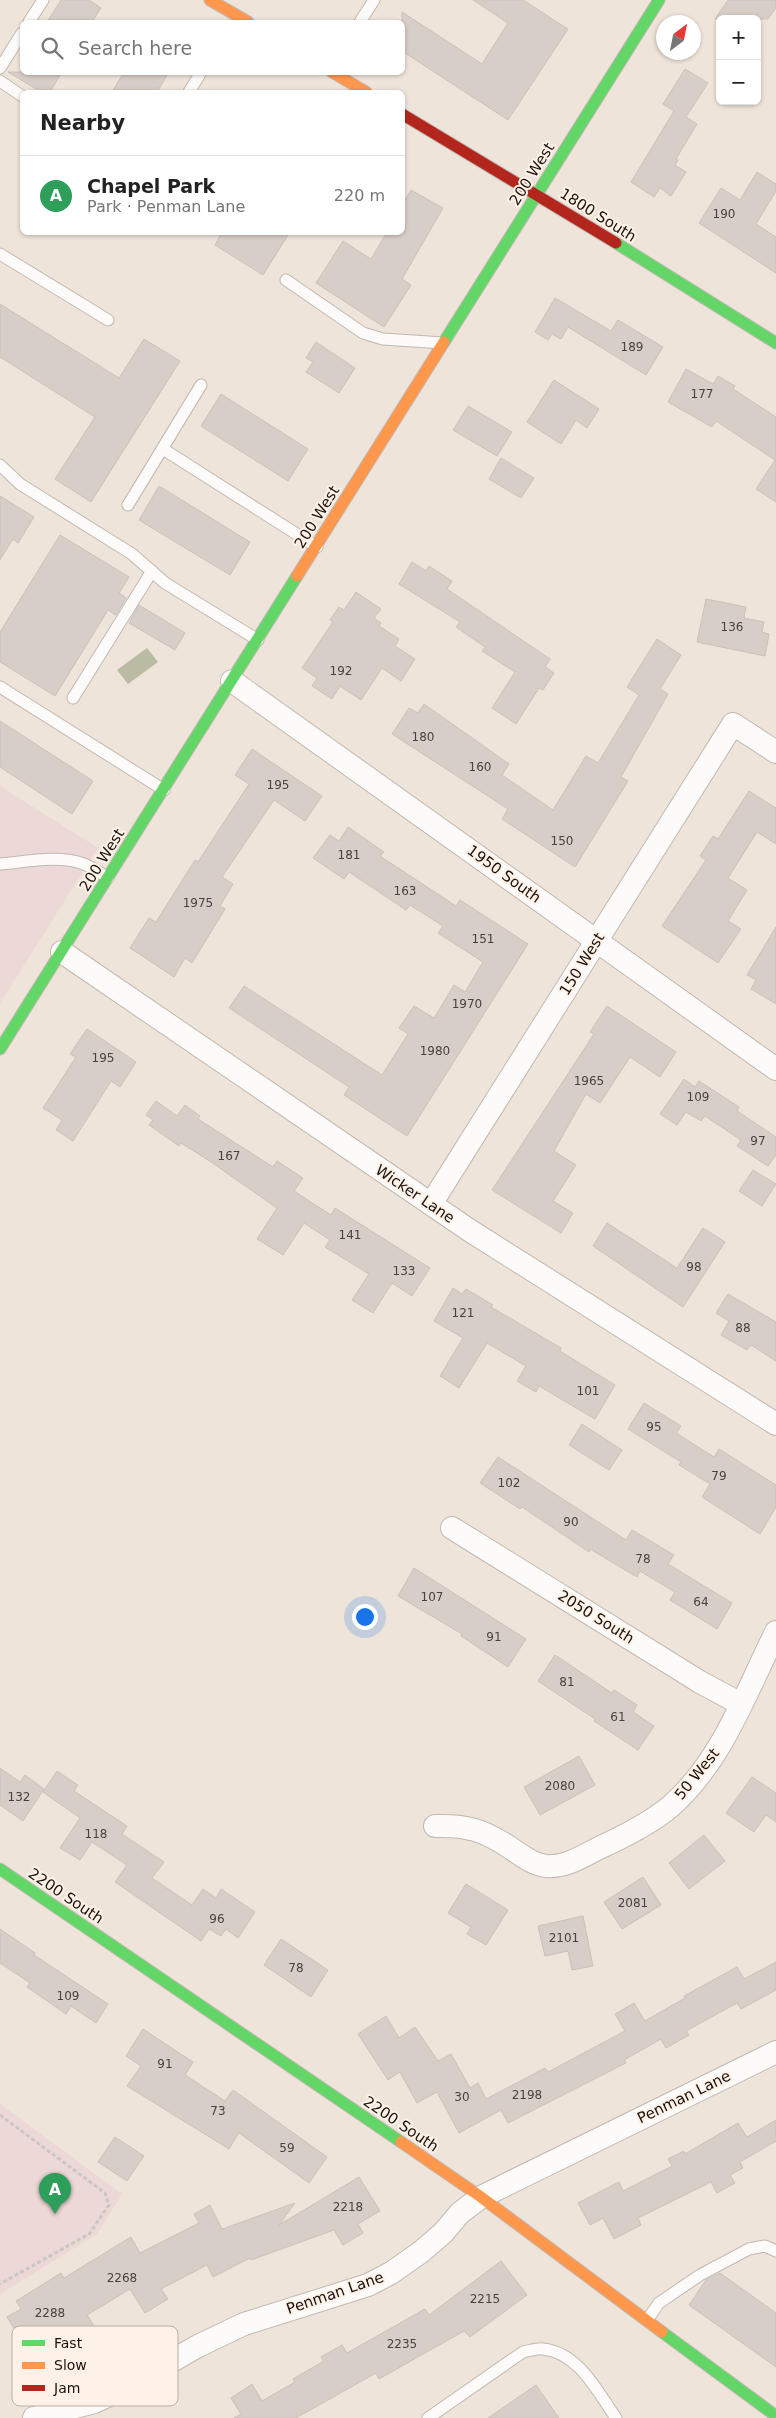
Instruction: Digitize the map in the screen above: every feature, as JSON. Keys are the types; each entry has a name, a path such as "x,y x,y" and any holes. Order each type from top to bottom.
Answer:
{"street":[{"path":"210,0 234,19"},
{"name":"200 West","path":"0,1049 659,0"},
{"path":"337,75 363,90"},
{"name":"1800 South","path":"405,116 537,194 776,343"},
{"name":"1950 South","path":"232,681 776,1069"},
{"name":"150 West","path":"431,1204 733,724 776,752"},
{"name":"Wicker Lane","path":"62,952 431,1204 776,1424"},
{"name":"2050 South","path":"452,1528 700,1682 741,1704"},
{"name":"50 West","path":"435,1826 471,1827 536,1864 555,1866 564,1864 614,1842 669,1807 701,1772 720,1744 776,1632"},
{"name":"2200 South","path":"0,1868 481,2197 776,2416"},
{"name":"Penman Lane","path":"178,2357 244,2324 368,2285 391,2273 421,2252 443,2233 460,2213 481,2197 776,2052"},
{"name":"Penman Lane","path":"34,2418 96,2410"}],"lane":[{"path":"30,20 43,0"},
{"path":"361,20 374,0"},
{"path":"0,68 20,36"},
{"path":"190,90 199,75"},
{"path":"0,82 20,95"},
{"path":"0,254 108,320"},
{"path":"286,280 363,333 383,339 445,343"},
{"path":"128,505 202,385"},
{"path":"163,448 316,547"},
{"path":"0,465 20,484 132,554 164,583 258,640"},
{"path":"73,698 152,571"},
{"path":"0,687 164,790"},
{"path":"0,864 53,860 73,861 83,863 108,878"},
{"path":"646,2321 659,2303 700,2275 749,2249 765,2246 776,2251"},
{"path":"428,2418 523,2352 542,2349 562,2354 581,2368 616,2418"}],"path":[{"path":"0,2115 105,2193 109,2204 89,2234 0,2284"}],"shaded area":[{"path":"147,648 158,662 128,684 117,670"},
{"path":"0,786 98,848 0,1003"},
{"path":"0,2104 122,2194 97,2234 0,2294"}],"building":[{"path":"61,0 89,0 101,8 93,20 48,20"},
{"path":"473,0 523,0 568,29 508,120 405,53 405,20 402,20 402,12 482,64 508,23"},
{"path":"728,0 776,0 776,8 768,19 761,19 761,15 718,15"},
{"path":"685,69 708,83 686,117 697,124 676,159 678,160 675,165 686,172 671,196 660,188 654,197 631,182 674,111 663,104"},
{"path":"8,72 20,72 20,75 60,75 51,90 38,90"},
{"path":"122,75 167,75 158,90 113,90"},
{"path":"757,172 776,184 776,191 756,224 776,237 776,273 699,223 721,188 740,200"},
{"path":"411,190 443,208 402,279 411,285 384,327 316,283 343,241 371,259 385,235 405,235 405,200"},
{"path":"220,235 288,235 263,275 215,245"},
{"path":"555,298 611,331 618,320 663,347 646,375 568,327 561,339 552,334 548,340 535,332"},
{"path":"0,304 119,378 144,339 180,361 91,502 55,479 95,417 0,357"},
{"path":"316,342 355,368 339,393 306,372 313,362 306,358"},
{"path":"686,369 713,384 718,376 735,386 733,389 776,417 776,502 756,489 775,460 716,421 712,427 668,402"},
{"path":"554,380 599,409 587,428 576,420 561,444 527,422"},
{"path":"221,394 308,449 288,481 201,426"},
{"path":"468,406 512,432 497,456 453,430"},
{"path":"501,458 534,478 521,498 489,479"},
{"path":"159,486 250,542 230,575 139,520"},
{"path":"0,496 34,517 18,543 13,539 0,560"},
{"path":"60,535 129,577 119,593 126,598 116,615 108,610 55,696 0,662 0,632"},
{"path":"412,562 426,571 429,566 452,581 447,589 550,659 545,667 554,673 543,690 539,688 516,724 492,708 515,672 482,651 485,647 456,627 460,622 399,584"},
{"path":"356,592 381,609 374,618 381,623 379,626 399,639 395,646 415,659 401,681 382,668 361,700 340,686 332,699 312,686 317,678 302,668 333,622 330,620 339,607 344,610"},
{"path":"706,599 746,607 744,618 764,622 762,632 769,634 765,656 697,642"},
{"path":"139,605 185,633 175,650 129,623"},
{"path":"657,639 681,655 660,689 668,694 621,777 628,781 575,867 502,819 508,809 392,734 409,708 418,713 424,704 509,764 502,775 553,810 586,756 598,763 639,695 627,687"},
{"path":"0,721 93,781 72,814 0,767"},
{"path":"252,749 322,796 305,821 274,800 222,877 233,884 220,906 225,909 192,963 185,958 174,977 130,948 149,918 156,922 195,860 198,862 249,784 235,775"},
{"path":"749,791 776,808 776,844 757,832 728,878 747,890 728,921 741,929 718,963 662,926 706,860 700,856 713,836 718,839"},
{"path":"348,827 384,852 380,856 456,906 460,900 528,944 407,1136 344,1095 349,1087 229,1008 244,986 382,1075 408,1034 399,1028 414,1006 434,1018 454,985 465,992 483,962 438,933 443,926 410,905 406,910 349,872 344,879 313,858 330,835 339,841"},
{"path":"776,927 776,1004 751,989 756,980 747,975"},
{"path":"607,1006 676,1052 660,1077 630,1057 600,1103 586,1094 554,1151 576,1165 553,1201 573,1213 561,1233 492,1190 594,1034 590,1032"},
{"path":"87,1029 136,1062 120,1087 111,1081 73,1141 56,1130 62,1120 43,1108 76,1057 70,1054"},
{"path":"684,1079 695,1087 699,1081 739,1107 737,1111 776,1137 776,1155 768,1166 737,1146 741,1140 705,1116 701,1121 686,1112 677,1125 660,1114"},
{"path":"156,1101 177,1116 185,1105 200,1116 198,1119 273,1167 277,1161 303,1178 294,1191 331,1215 335,1208 430,1268 412,1296 392,1283 373,1313 352,1300 369,1274 325,1247 330,1240 304,1223 283,1255 257,1239 277,1208 208,1160 181,1143 179,1146 149,1125 153,1120 146,1115"},
{"path":"753,1170 776,1184 762,1206 739,1191"},
{"path":"607,1223 677,1268 703,1228 725,1242 683,1307 593,1246"},
{"path":"453,1288 462,1294 466,1289 493,1305 491,1307 561,1348 560,1351 615,1385 595,1419 539,1386 536,1392 517,1381 526,1366 487,1343 459,1388 440,1376 463,1338 434,1321"},
{"path":"728,1294 776,1322 776,1361 751,1345 747,1350 721,1335 729,1321 716,1313"},
{"path":"644,1403 681,1426 676,1433 714,1457 719,1449 776,1485 776,1507 760,1534 702,1497 710,1484 679,1465 681,1462 628,1429"},
{"path":"582,1424 622,1450 609,1470 569,1445"},
{"path":"498,1457 626,1540 632,1530 674,1555 668,1564 732,1603 717,1629 670,1600 675,1592 640,1571 637,1577 590,1549 589,1552 522,1507 520,1509 480,1483"},
{"path":"414,1568 526,1639 508,1667 461,1636 462,1634 398,1596"},
{"path":"555,1655 612,1693 614,1690 637,1705 633,1712 654,1726 638,1750 538,1681"},
{"path":"579,1756 595,1785 540,1815 524,1787"},
{"path":"0,1768 20,1782 25,1775 44,1789 23,1821 0,1805"},
{"path":"57,1771 78,1785 74,1791 127,1826 122,1834 164,1862 152,1878 192,1905 203,1889 216,1898 221,1889 255,1912 238,1938 226,1929 221,1936 209,1929 201,1941 115,1882 127,1865 92,1842 80,1860 60,1848 80,1818 43,1792"},
{"path":"752,1777 776,1793 776,1822 766,1815 754,1832 726,1813"},
{"path":"704,1835 725,1861 689,1889 669,1863"},
{"path":"643,1877 661,1905 622,1929 604,1902"},
{"path":"466,1884 508,1910 486,1945 467,1934 471,1927 448,1913"},
{"path":"583,1916 593,1966 572,1970 568,1951 545,1956 538,1926"},
{"path":"0,1929 35,1953 34,1955 108,2004 96,2023 71,2006 66,2014 27,1987 30,1983 0,1963"},
{"path":"281,1939 328,1970 311,1997 264,1965"},
{"path":"776,1962 776,1990 741,2009 737,2003 686,2031 689,2035 666,2048 661,2039 624,2060 626,2063 508,2123 501,2110 459,2133 437,2092 417,2103 400,2072 388,2080 358,2034 386,2016 399,2038 415,2027 438,2061 451,2054 470,2088 478,2083 486,2099 545,2068 548,2072 625,2031 615,2014 634,2003 645,2021 685,1998 684,1996 737,1967 744,1979"},
{"path":"143,2029 193,2062 185,2075 225,2101 233,2090 327,2157 309,2183 239,2133 229,2149 127,2086 141,2066 126,2056"},
{"path":"776,2120 776,2141 740,2162 743,2168 730,2175 735,2183 717,2193 711,2182 638,2218 641,2225 614,2239 603,2218 590,2225 578,2203 619,2182 623,2191 672,2166 668,2159 684,2151 685,2154 738,2123 747,2137"},
{"path":"115,2137 144,2156 127,2181 98,2162"},
{"path":"359,2177 380,2211 358,2224 363,2233 343,2245 334,2230 251,2260 250,2258 213,2277 207,2265 161,2289 168,2299 145,2313 130,2289 87,2315 94,2326 13,2326 7,2317 21,2309 16,2301 61,2273 64,2278 131,2237 140,2253 199,2223 194,2214 210,2205 222,2229 295,2203 279,2225"},
{"path":"501,2261 527,2295 470,2337 464,2331 379,2379 376,2373 296,2418 234,2418 241,2414 231,2398 252,2384 262,2401 295,2382 293,2379 324,2361 321,2357 342,2345 347,2353 425,2309 429,2315"},
{"path":"720,2273 776,2313 776,2367 689,2305 706,2280"},
{"path":"536,2385 559,2418 488,2418"}],"traffic: fast":[{"path":"444,342 659,0"},
{"path":"616,243 776,343"},
{"path":"0,1049 297,576"},
{"path":"0,1869 401,2142"},
{"path":"662,2332 776,2416"}],"traffic: slow":[{"path":"210,0 245,20"},
{"path":"337,75 363,90"},
{"path":"297,576 444,342"},
{"path":"401,2142 481,2197 662,2332"}],"traffic: jam":[{"path":"405,116 616,243"}],"place":[{"name":"Chapel Park","path":"55,2214"}]}
